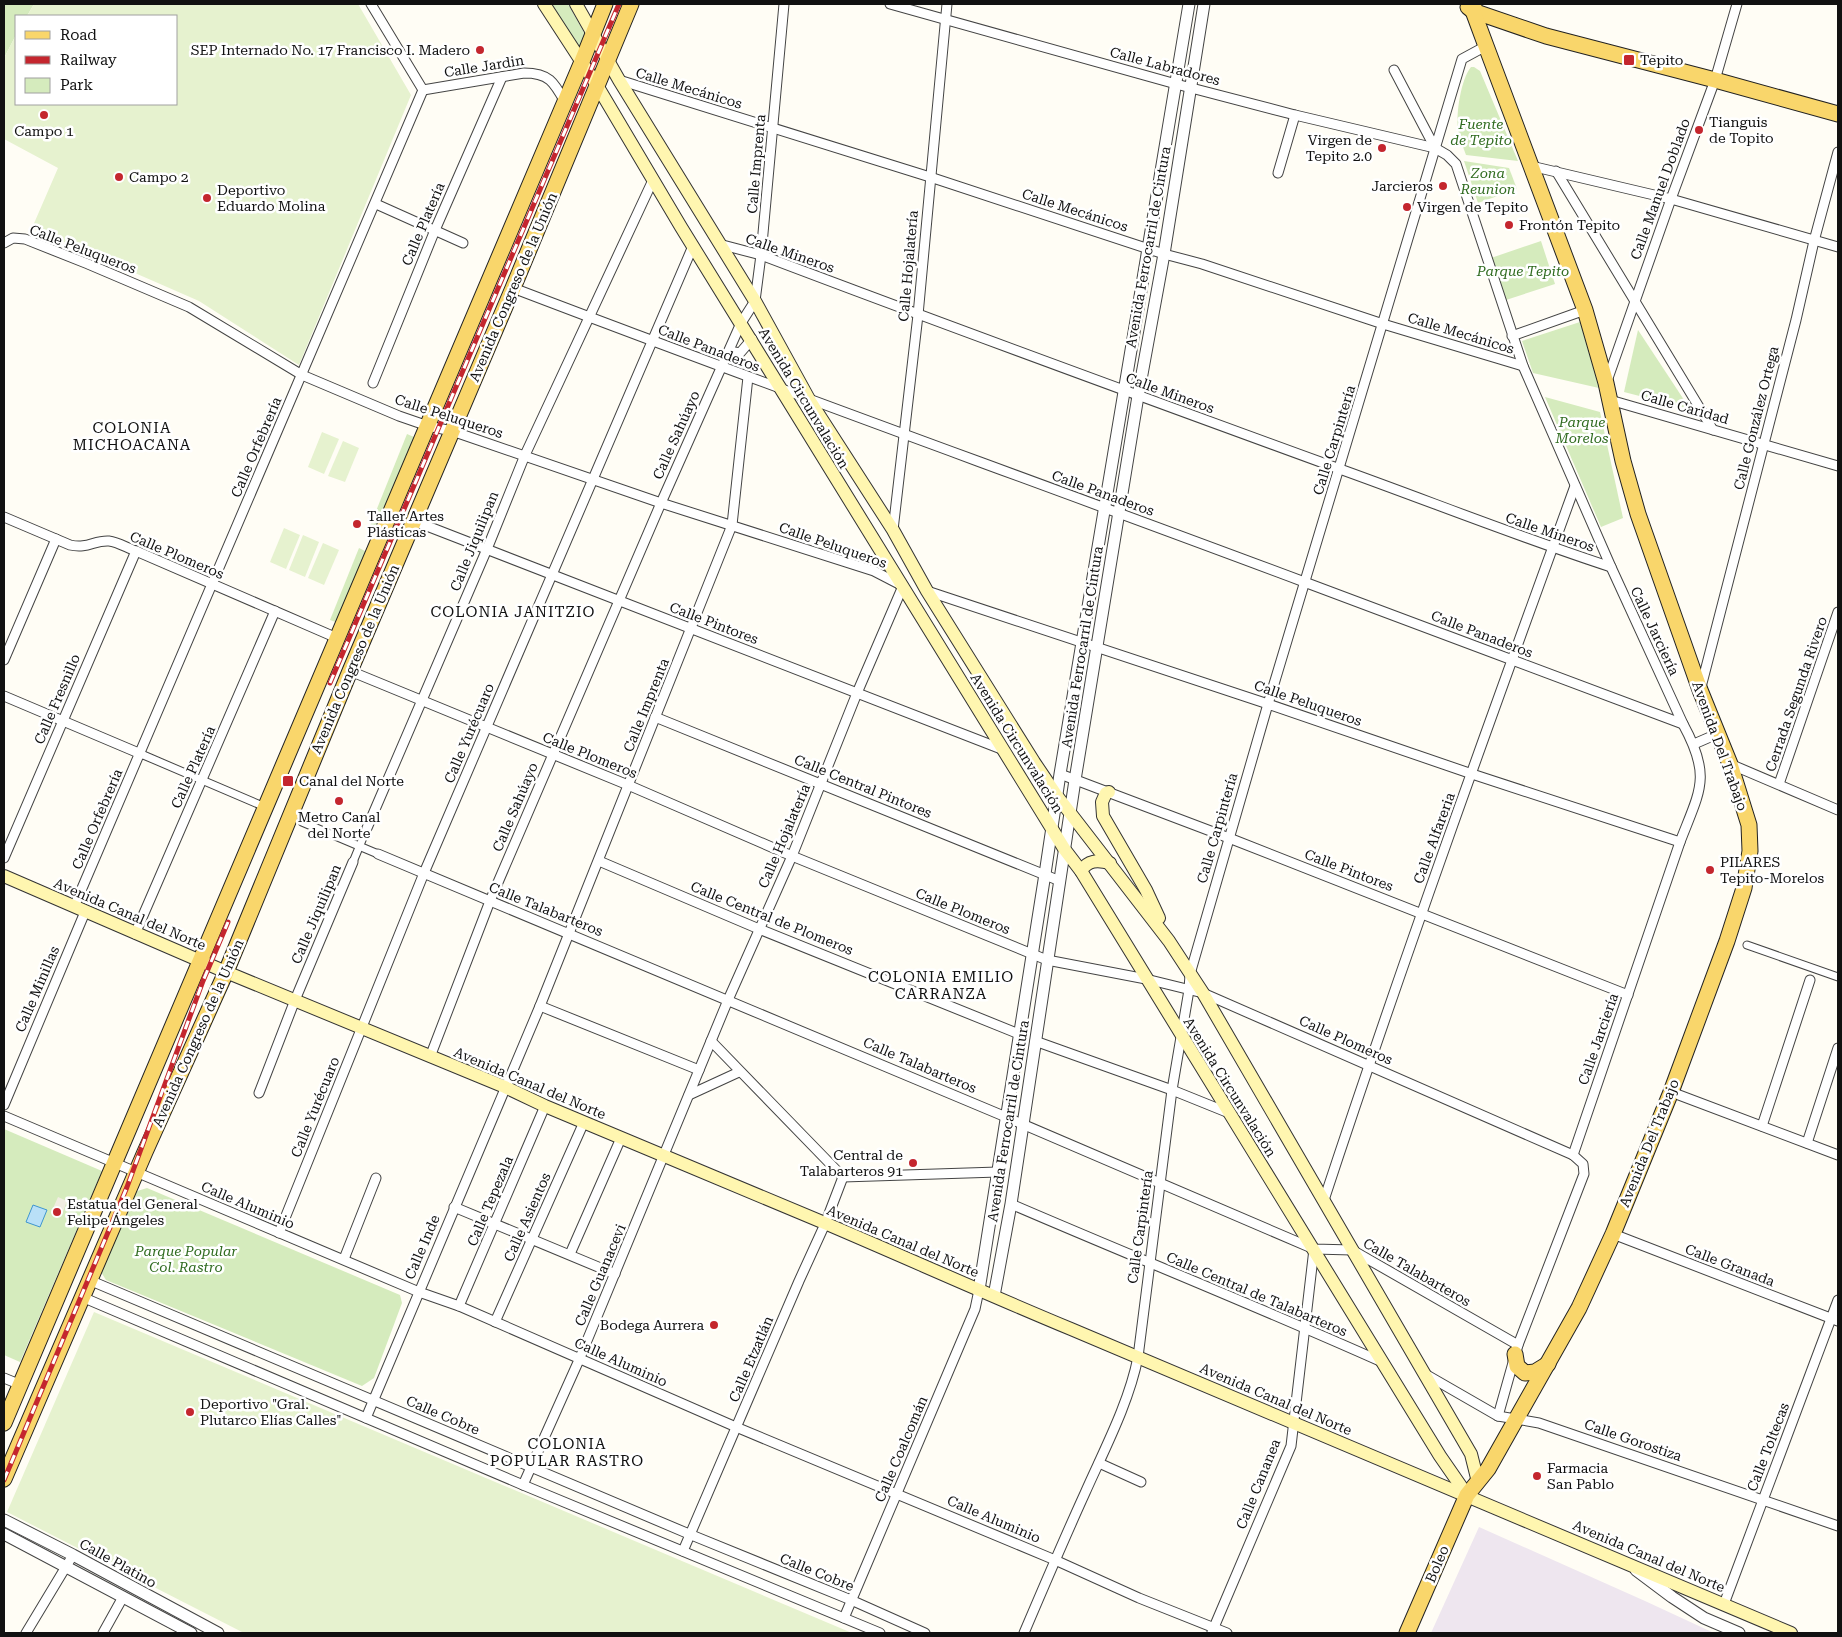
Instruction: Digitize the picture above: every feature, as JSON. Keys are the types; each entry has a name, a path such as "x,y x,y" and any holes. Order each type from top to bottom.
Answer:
{"main road":[{"name":"Avenida Circunvalación","path":"544,4 598,88 693,246 1065,850 1081,871 1440,1456 1467,1496"},
{"name":"Avenida Circunvalación","path":"576,4 608,61 755,301 810,401 892,530 927,591 1034,762 1057,796 1170,941 1203,993 1471,1454 1478,1482"},
{"name":"Avenida Congreso de la Unión","path":"4,1424 113,1162 428,426 605,4"},
{"name":"Avenida Congreso de la Unión","path":"4,1478 136,1172 226,972 350,671 598,88 631,4"},
{"path":"1470,6 1546,36 1838,114"},
{"name":"Avenida Del Trabajo","path":"1467,1496 1488,1469 1518,1419 1579,1308 1613,1234 1671,1092 1727,941 1744,888 1750,851 1749,824 1730,764 1700,690 1638,514 1586,310 1470,6"},
{"path":"1109,792 1102,802 1103,816 1146,890 1170,941"},
{"path":"1081,871 1086,864 1094,861 1110,863"},
{"name":"Avenida Canal del Norte","path":"4,876 135,934 505,1087 545,1106 1138,1358 1294,1422 1791,1633"},
{"path":"1516,1350 1517,1366 1525,1373 1535,1372 1548,1364"},
{"name":"Boleo","path":"1407,1633 1467,1496"}],"street":[{"path":"371,4 423,90"},
{"name":"Calle Imprenta","path":"741,323 755,301 774,129 784,4"},
{"name":"Calle Labradores","path":"890,4 1190,88 1435,148"},
{"name":"Calle Hojalatería","path":"892,530 918,315 947,4"},
{"name":"Avenida Ferrocarril de Cintura","path":"979,1290 1060,774 1189,4"},
{"name":"Avenida Ferrocarril de Cintura","path":"994,1296 1011,1204 1075,780 1138,396 1164,254 1204,4"},
{"name":"Calle Manuel Doblado","path":"1606,383 1715,80 1737,4"},
{"name":"Calle Carpintería","path":"1024,1633 1134,1379 1172,1090 1190,974 1268,704 1462,59 1486,46"},
{"name":"Calle Jarciería","path":"1394,70 1435,148 1447,155 1456,164 1523,366 1611,567 1694,744 1701,766 1700,788 1573,1156"},
{"name":"Calle Jardin","path":"423,90 524,73 536,73 547,77 556,86 565,102"},
{"name":"Calle Platería","path":"373,383 435,230 502,77"},
{"name":"Calle Mecánicos","path":"620,80 930,177 1383,324 1523,366"},
{"name":"Calle Orfebrería","path":"79,910 140,754 423,90"},
{"path":"1278,173 1295,115"},
{"name":"Calle González Ortega","path":"1700,690 1838,152"},
{"path":"1531,166 1671,199 1838,247"},
{"path":"1556,171 1713,430"},
{"name":"Calle Jiquilipan","path":"259,1093 295,1000 487,549 524,455 654,180"},
{"path":"376,204 463,242"},
{"name":"Calle Peluqueros","path":"4,243 13,238 25,240 162,295 189,307 302,375 399,416 428,426 452,431 661,503 874,571 903,586"},
{"name":"Calle Mineros","path":"719,244 761,255 1124,391 1553,548 1611,567"},
{"name":"Calle Yurécuaro","path":"279,1233 424,873 693,246"},
{"name":"Calle Panaderos","path":"513,288 810,401 905,434 1683,724"},
{"name":"Calle Mecánicos","path":"1512,336 1586,310"},
{"name":"Calle Sahúayo","path":"430,1057 490,901 661,503 741,323"},
{"path":"729,351 740,353 752,339"},
{"path":"1132,343 1147,346"},
{"name":"Calle Imprenta","path":"505,1087 599,861 732,525 748,377"},
{"name":"Calle Caridad","path":"1610,400 1838,466"},
{"name":"Calle Alfareria","path":"1324,1200 1421,913 1575,486"},
{"name":"Calle Plomeros","path":"4,517 79,547 110,541 337,638"},
{"name":"Calle Pintores","path":"414,521 1004,750"},
{"path":"4,660 56,539"},
{"name":"Calle Fresnillo","path":"4,858 136,551"},
{"path":"1092,580 1108,584"},
{"name":"Calle Hojalatería","path":"663,1156 728,1000 792,856 857,693 903,586"},
{"name":"Calle Peluqueros","path":"927,591 1680,842"},
{"name":"Calle Platería","path":"135,934 275,611"},
{"name":"Cerrada Segunda Rivero","path":"1779,784 1838,612"},
{"name":"Calle Plomeros","path":"350,671 628,785 792,856 1047,960 1146,979 1203,993 1573,1156"},
{"path":"4,696 265,806"},
{"name":"Calle Central Pintores","path":"655,717 1060,881"},
{"path":"1694,744 1717,734"},
{"path":"1730,764 1838,810"},
{"name":"Calle Pintores","path":"1060,774 1229,838 1628,995"},
{"name":"Calle Talabarteros","path":"302,822 1006,1117 1314,1249 1352,1250 1516,1350"},
{"name":"Calle Central de Plomeros","path":"599,861 1019,1034"},
{"name":"Calle Minillas","path":"4,1105 79,910"},
{"path":"1746,945 1838,977"},
{"path":"1762,1126 1810,980"},
{"path":"540,1006 699,1070"},
{"path":"1035,1040 1229,1113"},
{"path":"711,1041 843,1177 998,1172"},
{"path":"1807,1143 1838,1048"},
{"path":"688,1095 739,1072"},
{"name":"Calle Inde","path":"366,1418 505,1087"},
{"path":"1671,1092 1838,1155"},
{"name":"Calle Tepezala","path":"459,1306 496,1224 545,1106"},
{"name":"Calle Aluminio","path":"4,1116 419,1292 459,1306 736,1427 1055,1560 1213,1631 1227,1633"},
{"name":"Calle Asientos","path":"495,1322 584,1122"},
{"path":"570,1254 621,1138"},
{"name":"Calle Guanacevi","path":"523,1485 579,1360 663,1156"},
{"path":"1498,1416 1516,1350 1584,1174 1583,1164 1573,1156"},
{"name":"Calle Etzatlán","path":"683,1550 825,1224 843,1177"},
{"path":"344,1259 376,1178"},
{"name":"Calle Central de Talabarteros","path":"1011,1204 1382,1362"},
{"path":"454,1207 533,1238 615,1274"},
{"name":"Calle Granada","path":"1613,1234 1835,1320"},
{"name":"Calle Cananea","path":"1213,1631 1291,1446 1314,1249"},
{"name":"Calle Cobre","path":"89,1280 530,1467 851,1600 925,1633"},
{"name":"Calle Coalcomán","path":"844,1618 975,1309 979,1290"},
{"path":"82,1297 523,1485 880,1633"},
{"name":"Calle Toltecas","path":"1724,1604 1763,1499 1835,1320 1838,1300"},
{"name":"Calle Gorostiza","path":"1423,1373 1498,1416 1539,1423 1838,1526"},
{"path":"4,1378 21,1385"},
{"path":"1098,1463 1141,1482"},
{"name":"Calle Platino","path":"4,1520 218,1633"},
{"name":"Calle Platino","path":"4,1534 185,1632"},
{"path":"26,1633 73,1555"},
{"path":"1626,1562 1672,1597 1704,1618 1739,1633"},
{"path":"103,1633 123,1597"}],"shaded area":[{"path":"58,1197 67,1201 61,1217 51,1213"},
{"path":"1479,1527 1645,1601 1714,1633 1431,1633"}],"green space":[{"path":"4,4 34,4 28,15 15,15 15,37 4,58"},
{"name":"Deportivo Eduardo Molina","path":"34,4 358,4 411,95 299,365 199,301 32,228 58,168 4,139 4,58 15,37 15,105 178,105 178,15 28,15"},
{"path":"551,4 568,4 586,36 580,49"},
{"name":"Fuente de Tepito","path":"1471,67 1480,71 1518,161 1466,155 1460,139 1458,114 1464,79"},
{"name":"Zona Reunion","path":"1464,161 1509,168 1517,189 1478,203"},
{"name":"Parque Tepito","path":"1541,241 1555,284 1506,300 1491,258"},
{"name":"Parque Morelos","path":"1580,322 1599,388 1533,373 1522,341"},
{"path":"1638,330 1690,409 1624,392"},
{"name":"Parque Morelos","path":"1545,397 1600,412 1623,518 1601,527"},
{"path":"322,432 339,439 324,474 308,467"},
{"path":"407,434 414,437 374,539 366,536"},
{"path":"343,441 359,448 345,482 328,476"},
{"path":"284,528 300,535 286,569 270,562"},
{"path":"303,535 319,542 305,577 289,570"},
{"path":"323,543 339,550 324,585 308,578"},
{"path":"359,548 367,552 338,623 330,620"},
{"path":"4,1129 102,1171 20,1362 4,1355"},
{"name":"Parque Popular Col. Rastro","path":"147,1188 400,1295 402,1303 374,1378 362,1386 106,1280 101,1272 134,1192"},
{"name":"Deportivo \"Gral. Plutarco Elías Calles\"","path":"94,1312 852,1633 244,1633 7,1512"}],"water":[{"path":"33,1205 47,1210 40,1227 26,1222"}],"railway":[{"path":"330,683 619,4"},
{"path":"4,1480 127,1187 203,981 228,922"}],"place":[{"name":"SEP Internado No. 17 Francisco I. Madero","path":"480,50"},
{"name":"Tepito","path":"1629,60"},
{"name":"Campo 1","path":"44,115"},
{"name":"Tianguis de Topito","path":"1699,130"},
{"name":"Virgen de Tepito 2.0","path":"1382,148"},
{"name":"Campo 2","path":"119,177"},
{"name":"Jarcieros","path":"1443,186"},
{"name":"Deportivo Eduardo Molina","path":"207,198"},
{"name":"Virgen de Tepito","path":"1407,207"},
{"name":"Frontón Tepito","path":"1509,225"},
{"name":"Taller Artes Plásticas","path":"357,524"},
{"name":"Canal del Norte","path":"288,781"},
{"name":"Metro Canal del Norte","path":"339,801"},
{"name":"PILARES Tepito-Morelos","path":"1710,870"},
{"name":"Central de Talabarteros 91","path":"913,1163"},
{"name":"Estatua del General Felipe Ángeles","path":"57,1212"},
{"name":"Bodega Aurrera","path":"714,1325"},
{"name":"Deportivo \"Gral. Plutarco Elías Calles\"","path":"190,1412"},
{"name":"Farmacia San Pablo","path":"1537,1476"}],"district":[{"name":"COLONIA MICHOACANA","path":"132,436"},
{"name":"COLONIA JANITZIO","path":"513,612"},
{"name":"COLONIA EMILIO CARRANZA","path":"941,986"},
{"name":"COLONIA POPULAR RASTRO","path":"567,1452"}]}
